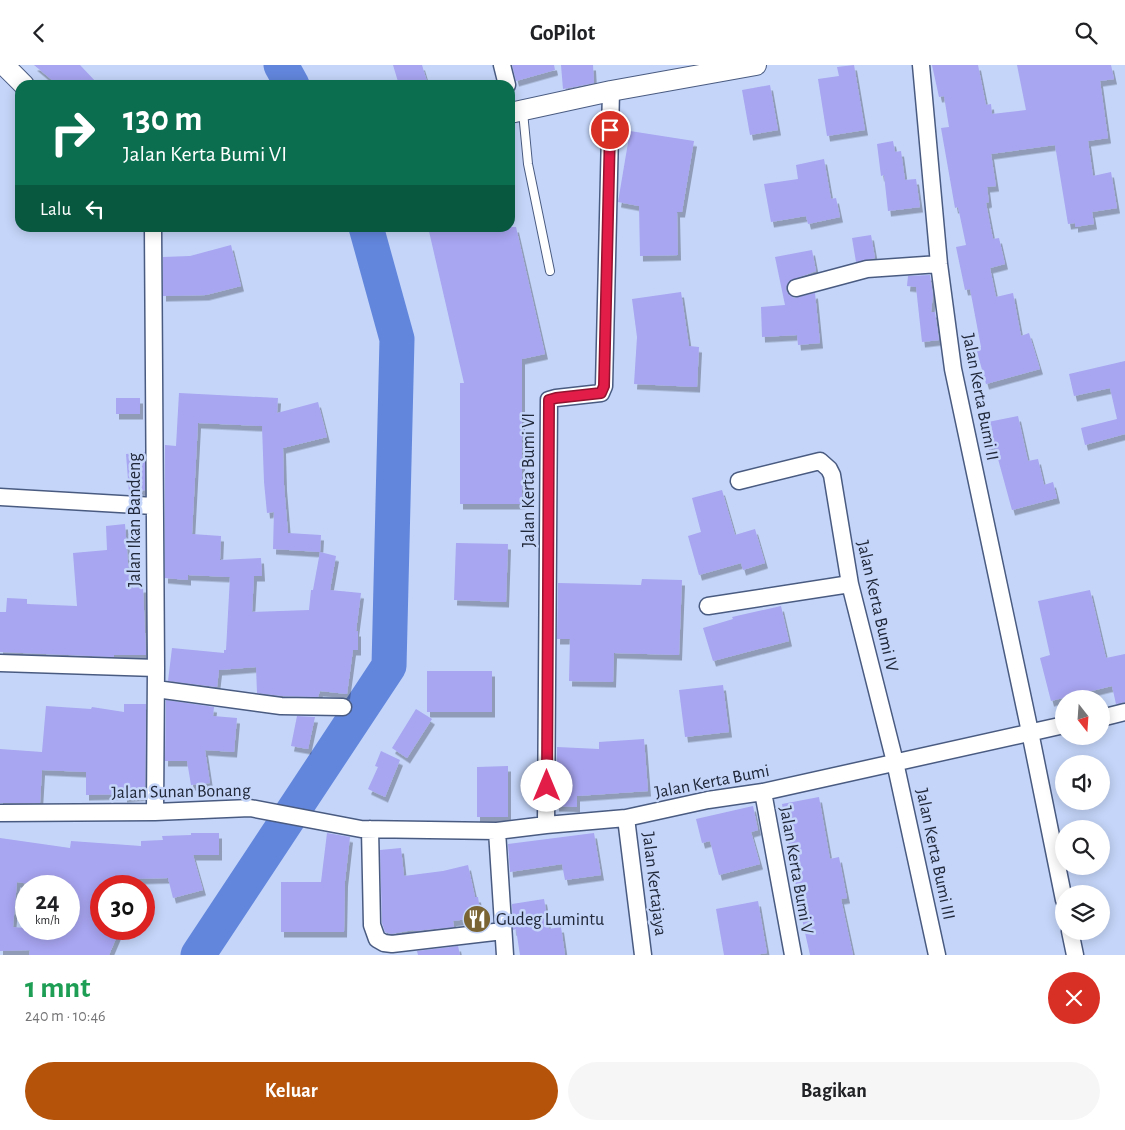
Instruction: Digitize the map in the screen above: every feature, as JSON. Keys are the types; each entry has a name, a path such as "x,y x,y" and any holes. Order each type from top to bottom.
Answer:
{"street":[{"path":"4,65 19,80"},
{"path":"502,65 505,80"},
{"path":"515,109 611,91 694,71 756,65"},
{"name":"Jalan Kerta Bumi II","path":"921,65 940,264 953,369 1061,885"},
{"name":"Jalan Kerta Bumi VI","path":"546,825 549,400 601,393 604,386 611,91"},
{"name":"Jalan Ikan Bandeng","path":"153,232 155,812"},
{"path":"796,288 867,269 940,264"},
{"name":"Jalan Kerta Bumi IV","path":"739,481 820,461 829,469 832,475 850,584 895,762"},
{"path":"0,497 154,506"},
{"path":"708,606 850,584"},
{"path":"0,663 156,668"},
{"path":"156,689 281,706 343,707"},
{"path":"1110,716 1125,713"},
{"name":"Jalan Kerta Bumi","path":"366,829 497,831 626,818 708,800 762,792 1055,727"},
{"name":"Jalan Kerta Bumi III","path":"895,762 937,955"},
{"name":"Jalan Kerta Bumi V","path":"762,792 793,955"},
{"name":"Jalan Sunan Bonang","path":"0,813 155,812 250,808 366,829"},
{"name":"Jalan Kertajaya","path":"626,818 643,955"},
{"path":"366,829 372,925 377,939 384,943 392,944 503,931"},
{"path":"497,831 505,955"},
{"path":"1072,940 1075,955"}],"lane":[{"path":"515,113 528,164 550,271"}],"building":[{"path":"34,65 80,65 94,80 52,80"},
{"path":"393,65 422,65 426,80 398,80"},
{"path":"512,65 554,65 555,70 516,81"},
{"path":"561,65 593,65 594,83 563,89"},
{"path":"854,65 865,130 827,136 818,79 839,76 837,67"},
{"path":"932,65 978,65 986,105 991,104 992,114 1026,110 1017,65 1111,65 1114,79 1100,81 1108,138 1088,141 1093,176 1111,172 1117,208 1092,212 1094,224 1075,227 1075,223 1068,224 1055,145 991,154 996,186 987,187 989,202 986,203 993,239 999,238 1005,264 990,268 996,297 1013,293 1021,336 1029,333 1040,369 986,384 976,348 981,347 970,289 965,290 956,247 966,245 958,207 955,208 941,128 949,127 944,96 939,97"},
{"path":"770,85 778,130 750,135 742,90"},
{"path":"630,131 694,141 682,212 677,212 678,255 640,256 639,206 618,202"},
{"path":"893,141 895,152 901,151 905,180 916,179 920,207 888,211 884,175 881,176 877,144"},
{"path":"824,159 831,199 836,198 840,217 808,224 806,216 771,222 764,184 798,179 796,165"},
{"path":"516,227 545,354 522,359 522,504 460,504 460,383 464,383 429,232 515,232"},
{"path":"871,235 875,258 856,262 852,238"},
{"path":"231,245 241,286 206,295 163,296 163,257 190,256"},
{"path":"812,250 816,271 789,281 786,290 794,298 815,293 820,343 798,345 797,335 762,337 761,307 785,305 775,257"},
{"path":"930,275 933,295 931,312 935,312 939,340 922,342 916,287 907,286 908,276"},
{"path":"681,292 689,346 699,347 697,387 634,384 637,337 632,299"},
{"path":"1125,361 1125,434 1085,445 1081,428 1117,419 1110,388 1074,396 1069,374"},
{"path":"179,393 278,398 277,413 318,402 327,437 283,448 288,533 321,535 320,552 336,556 330,590 361,593 356,631 358,631 358,650 353,650 347,694 320,691 318,697 257,693 256,667 219,670 217,687 168,681 172,648 224,653 224,650 226,650 230,577 188,575 188,580 165,578 165,445 176,446","holes":["198,423 262,426 267,513 274,512 273,549 320,552 313,590 311,590 309,610 252,612 254,576 262,576 261,558 220,560 221,536 192,534"]},
{"path":"116,398 140,398 140,414 116,414"},
{"path":"1018,416 1028,461 1038,459 1044,485 1053,482 1057,498 1012,510 995,448 989,450 983,423"},
{"path":"145,452 145,490 129,492 126,454"},
{"path":"722,490 735,535 755,529 765,563 743,570 741,563 699,575 688,536 701,532 692,498"},
{"path":"125,524 130,588 143,587 146,655 114,655 114,657 0,652 0,612 6,612 7,598 27,599 27,604 77,606 73,553 107,550 106,526"},
{"path":"456,543 508,544 506,602 454,600"},
{"path":"642,579 682,580 679,655 614,653 613,682 569,681 570,639 557,639 558,583 641,585"},
{"path":"1090,590 1106,658 1125,654 1125,702 1116,704 1112,686 1096,690 1055,690 1055,700 1051,701 1040,658 1050,655 1038,601"},
{"path":"781,606 789,641 713,661 703,628 733,619 732,617"},
{"path":"427,671 492,671 492,712 427,712"},
{"path":"723,685 729,732 685,737 679,690"},
{"path":"166,700 214,707 213,716 237,718 234,752 205,750 210,783 191,785 187,761 165,761"},
{"path":"124,704 146,704 145,795 124,797 124,794 86,795 86,772 42,770 40,803 0,803 0,749 42,752 46,706 91,709 92,707 124,712"},
{"path":"416,709 432,719 407,758 392,748"},
{"path":"297,716 315,717 308,749 291,746"},
{"path":"644,739 648,791 577,796 577,807 556,806 557,747 599,749 599,742"},
{"path":"381,751 400,760 385,797 368,789 378,767 375,766"},
{"path":"508,766 508,817 477,817 477,767"},
{"path":"819,797 830,859 839,857 847,898 841,899 853,955 810,955 799,906 782,804"},
{"path":"753,806 758,830 751,832 760,864 719,875 710,841 702,843 696,819"},
{"path":"219,833 219,855 193,855 203,890 173,898 168,878 155,878 155,875 90,875 90,940 115,940 109,955 29,955 30,950 0,951 0,838 70,848 71,841 141,846 141,841 163,840 162,836"},
{"path":"327,833 350,837 345,881 344,932 281,932 281,882 321,882"},
{"path":"594,833 601,875 565,880 562,864 510,872 508,844"},
{"path":"401,848 404,876 443,871 468,865 475,897 478,897 481,917 453,921 454,927 413,930 391,934 385,932 382,923 380,850"},
{"path":"544,899 549,929 561,927 565,955 520,955 516,929 513,930 512,904"},
{"path":"758,901 767,953 724,955 716,909"},
{"path":"458,946 460,955 418,955 417,951"}],"waterway":[{"path":"281,65 289,80"},
{"path":"198,955 389,666 397,339 367,232"}],"place":[{"name":"Gudeg Lumintu","path":"477,919"}],"route":[{"path":"547,786 549,400 601,393 604,386 610,130"}]}
